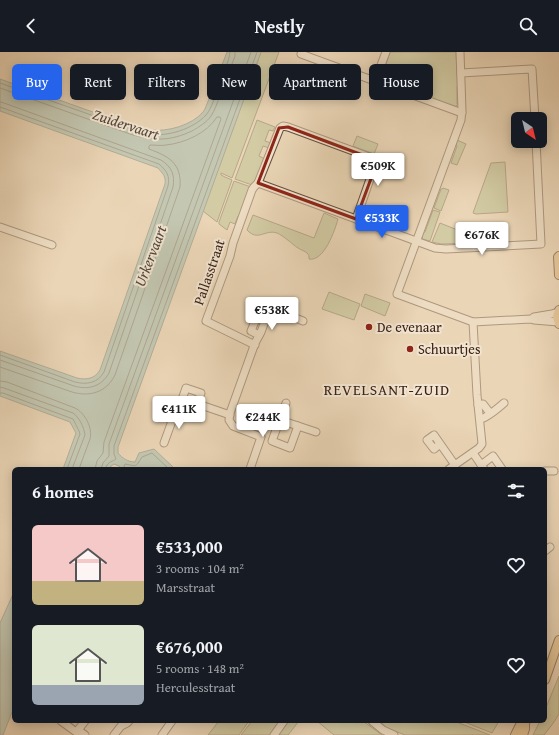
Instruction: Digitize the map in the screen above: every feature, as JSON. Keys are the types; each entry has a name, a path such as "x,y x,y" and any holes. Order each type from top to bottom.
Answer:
{"main road":[{"path":"559,256 559,275"},
{"path":"558,311 557,317 559,323"},
{"path":"547,674 559,640"},
{"path":"515,735 520,726 524,723"},
{"path":"522,735 526,723"}],"street":[{"path":"381,64 386,52"},
{"path":"460,52 462,113 459,125 396,294 473,322 531,319 559,323"},
{"path":"301,53 369,79"},
{"path":"461,72 532,69 534,112"},
{"path":"427,100 462,113"},
{"path":"356,219 375,168 375,162 372,158 288,127 281,127 278,130 258,183 356,219 416,241 443,249 541,244 536,148"},
{"name":"Pallasstraat","path":"255,345 206,321 252,190 258,183"},
{"path":"0,226 52,245"},
{"path":"531,319 534,317 549,315 558,311"},
{"path":"298,426 290,448 272,441 261,439 262,437 232,426 230,422 230,415 259,335 251,331 258,314 267,317 268,313 278,316 283,314 303,321"},
{"path":"440,444 452,467 473,453 482,444 477,395 473,322"},
{"path":"164,443 186,388 201,393 194,414 179,408"},
{"path":"272,441 286,402"},
{"path":"480,419 484,418 504,403"},
{"path":"198,404 230,415"},
{"path":"478,405 483,404 490,413"},
{"path":"280,420 316,432"},
{"path":"251,467 261,439"},
{"path":"473,453 483,467 493,456 501,467"},
{"path":"547,471 554,471"},
{"path":"65,723 76,732 78,730 85,735"},
{"path":"78,730 83,723"},
{"path":"114,735 121,726 128,723"},
{"path":"162,735 171,723"},
{"path":"274,735 283,723"},
{"path":"374,723 383,730 394,735"}],"highlighted area":[{"path":"288,127 373,159 376,165 356,219 258,183 279,128"}],"green space":[{"path":"261,52 279,52 275,64 269,64 269,79 232,178 221,173 221,175 232,180 217,222 203,211 243,100 261,100 261,64 257,64"},
{"path":"390,52 456,52 458,104 455,107 433,100 433,64 386,64"},
{"path":"257,120 275,127 273,131 269,130 265,141 271,143 269,148 263,146 259,156 265,159 259,176 252,185 235,179"},
{"path":"357,136 378,144 374,154 353,146"},
{"path":"457,140 466,144 457,165 451,163 457,146"},
{"path":"505,162 508,212 473,213 491,163"},
{"path":"234,181 251,187 240,216 238,216 235,224 230,222 227,230 219,224 219,222"},
{"path":"443,188 449,190 441,211 434,208 441,189"},
{"path":"433,210 440,212 430,241 422,239"},
{"path":"324,213 338,219 324,251 314,259 309,259 309,255 306,252 277,233 273,232 255,235 247,230 253,215 314,238"},
{"path":"440,223 465,233 465,231 470,230 470,243 441,244 432,242"},
{"path":"329,292 360,304 354,320 322,309"},
{"path":"365,294 390,303 385,316 361,306"},
{"path":"559,676 559,714 544,735 533,735 539,723 547,723 547,705"},
{"path":"217,723 248,723 239,735 208,735"},
{"path":"250,723 297,723 288,735 241,735"},
{"path":"319,723 366,723 382,735 334,735"},
{"path":"382,723 459,723 490,735 405,735 385,727"},
{"path":"467,723 498,723 492,733"}],"water":[{"path":"227,52 261,52 257,64 222,64"},
{"path":"0,79 12,83 12,100 59,100 135,127 149,130 165,130 179,127 193,121 204,111 209,100 244,100 118,447 118,453 121,457 132,462 135,462 139,453 154,449 173,467 120,467 114,464 110,467 64,467 76,433 70,422 0,396 0,351 77,378 90,378 98,373 165,184 165,179 164,175 158,168 0,111"},
{"path":"12,596 12,712 3,735 0,735 0,623"}],"place":[{"name":"De evenaar","path":"369,327"},
{"name":"Schuurtjes","path":"410,349"}],"district":[{"name":"REVELSANT-ZUID","path":"387,389"}],"water label":[{"name":"Zuidervaart","path":"126,124"},
{"name":"Urkervaart","path":"150,256"}]}
